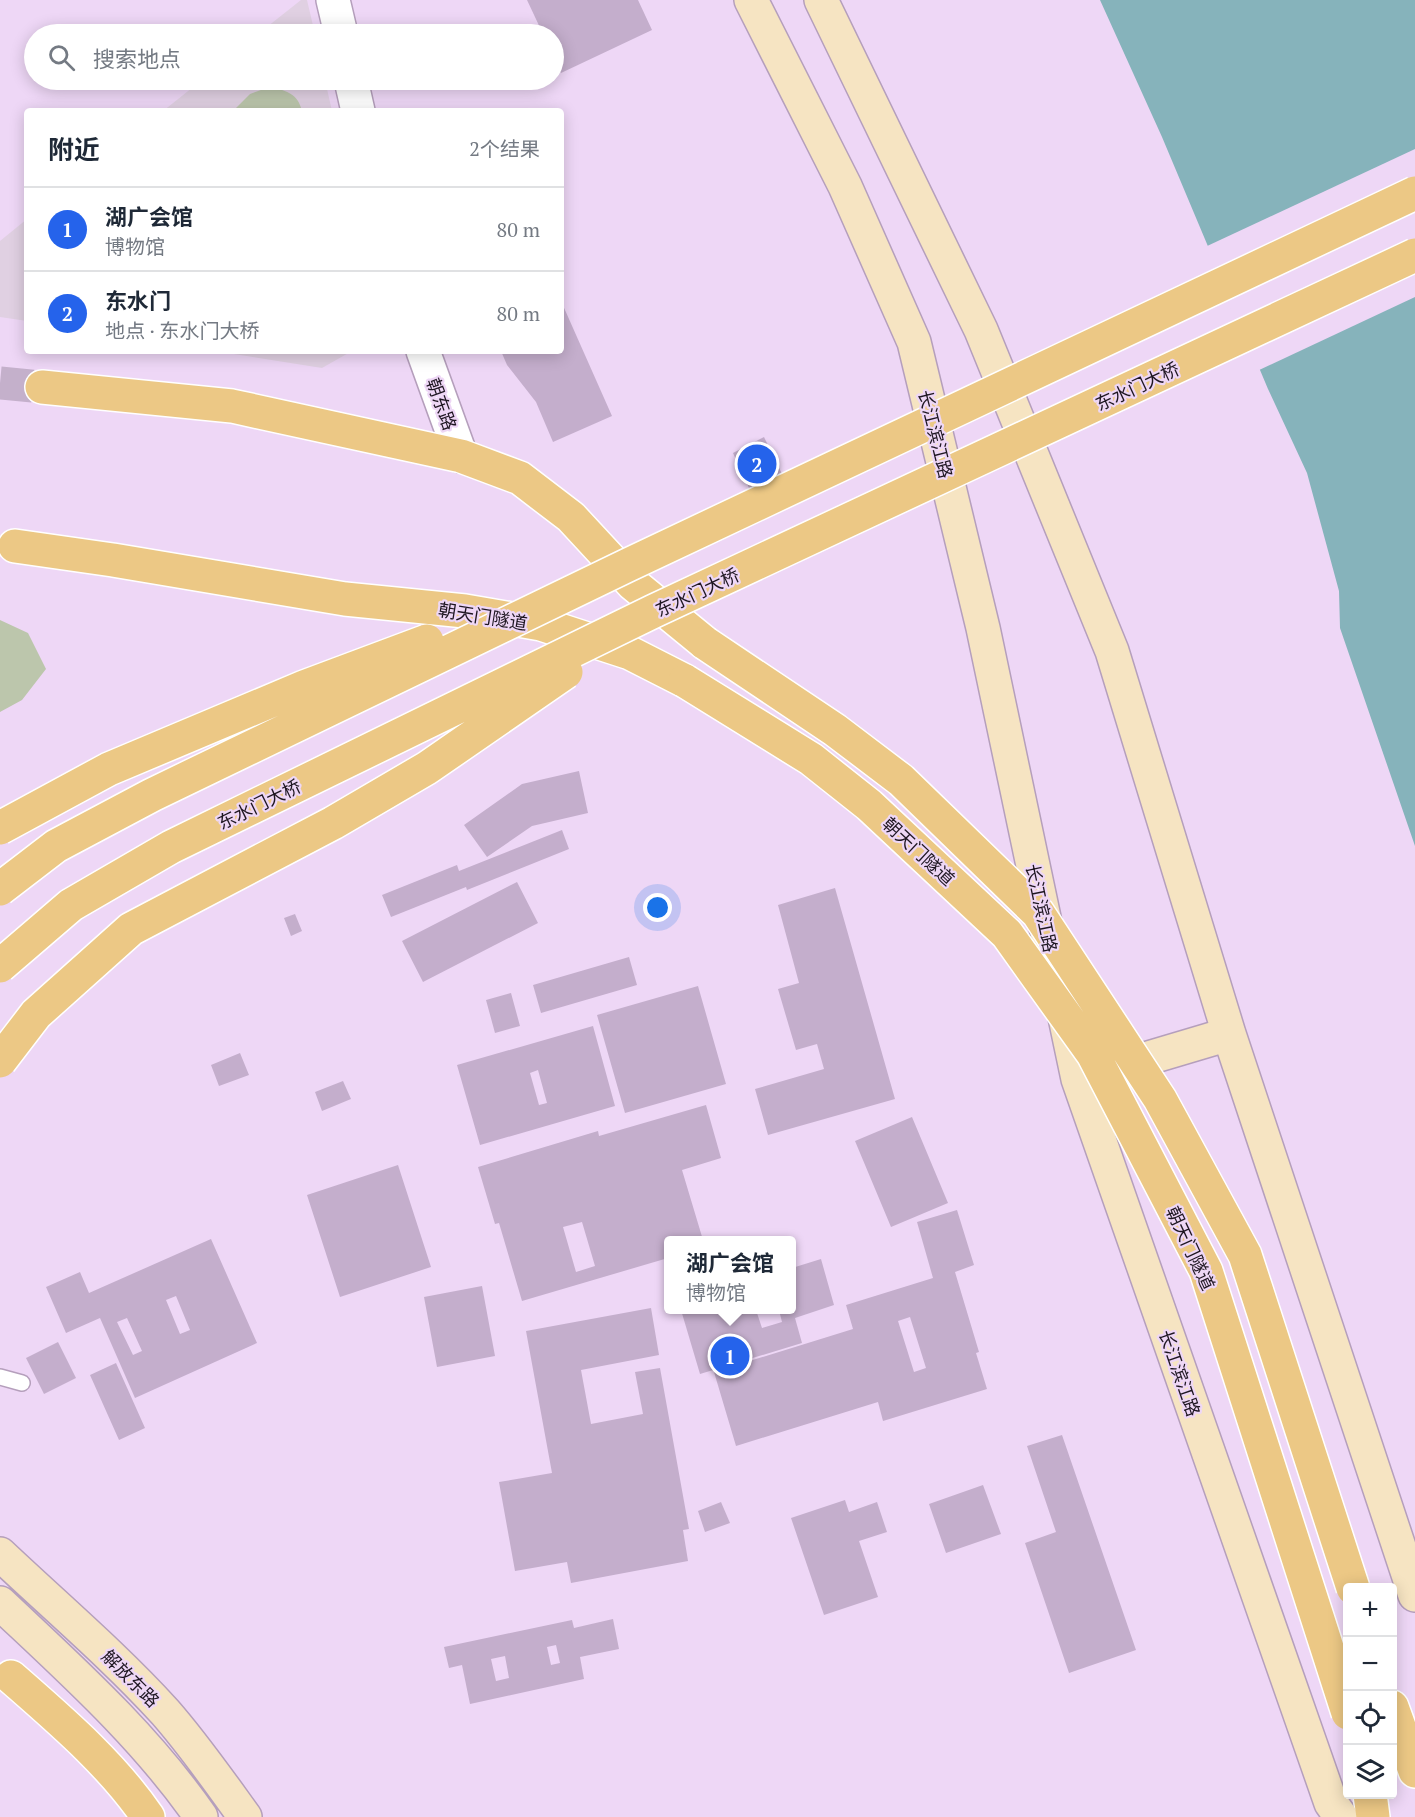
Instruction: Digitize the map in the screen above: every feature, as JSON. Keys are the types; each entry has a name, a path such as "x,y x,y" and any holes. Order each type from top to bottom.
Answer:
{"main road":[{"name":"长江滨江路","path":"752,0 845,186 914,342 983,628 1078,1078 1331,1803 1341,1817"},
{"path":"821,0 981,330 1112,651 1229,1034 1415,1595"},
{"path":"0,889 56,846 152,795 627,565 1415,194"},
{"name":"东水门大桥","path":"0,966 70,905 171,847 654,611 1415,255"},
{"name":"朝天门隧道","path":"42,387 232,406 461,456 520,478 571,517 633,584 705,643 835,730 901,780 1038,913 1160,1100 1245,1255 1352,1583"},
{"name":"朝天门隧道","path":"15,546 345,598 465,611 541,624 630,653 685,681 811,759 869,805 1007,933 1093,1054 1206,1271 1343,1700"},
{"path":"0,828 109,769 282,696 627,565"},
{"path":"0,1061 36,1014 131,929 333,823 427,768 654,611"},
{"path":"1078,1078 1229,1034"},
{"name":"解放东路","path":"0,1554 113,1659 165,1712 207,1764 245,1817"},
{"name":"解放东路","path":"0,1603 86,1683 138,1738 181,1788 201,1817"},
{"path":"11,1677 63,1722 105,1765 148,1817"},
{"path":"1397,1722 1413,1769"},
{"path":"1371,1799 1374,1817"}],"street":[{"path":"333,0 339,24"},
{"path":"353,90 357,108"},
{"name":"朝东路","path":"424,354 461,456"}],"lane":[{"path":"0,1377 22,1383"}],"shaded area":[{"path":"301,0 307,0 313,24 271,24"},
{"path":"1100,0 1415,0 1415,846 1340,628 1339,591 1307,473 1268,389 1162,137"},
{"path":"189,90 327,90 331,108 167,108"},
{"path":"261,90 285,91 294,96 301,108 236,108 250,94"},
{"path":"24,221 24,321 0,317 0,241"},
{"path":"234,354 347,354 322,368"},
{"path":"0,620 28,633 46,669 22,700 0,712"}],"pier":[{"path":"1415,149 1415,297 1257,371 1205,247"}],"building":[{"path":"527,0 638,0 652,30 564,72 564,24 538,24"},
{"path":"564,308 612,416 553,442 536,402 507,365 502,354 564,354"},
{"path":"764,437 782,474 749,488 733,453"},
{"path":"579,771 588,813 532,826 487,857 464,825 522,784"},
{"path":"562,830 569,849 467,890 466,887 391,917 382,895 457,865 459,871"},
{"path":"517,882 538,923 423,982 402,941"},
{"path":"835,888 895,1099 768,1135 755,1089 824,1069 817,1044 796,1050 778,989 799,983 778,905"},
{"path":"295,914 302,931 291,936 284,918"},
{"path":"629,957 637,985 541,1013 533,985"},
{"path":"698,986 726,1084 625,1113 597,1015"},
{"path":"511,993 520,1026 495,1033 486,1000"},
{"path":"593,1026 615,1106 480,1145 457,1065","holes":["538,1070 547,1103 539,1105 530,1073"]},
{"path":"240,1053 249,1075 219,1086 211,1065"},
{"path":"343,1081 351,1099 322,1111 315,1092"},
{"path":"706,1105 721,1158 682,1170 702,1236 664,1236 664,1259 522,1301 499,1223 495,1224 478,1167 598,1131 599,1136","holes":["582,1222 595,1266 576,1272 563,1227"]},
{"path":"912,1117 948,1203 891,1227 855,1141"},
{"path":"398,1165 431,1267 340,1297 307,1195"},
{"path":"957,1210 974,1265 955,1272 979,1352 976,1353 987,1389 883,1421 878,1402 736,1446 714,1372 853,1329 846,1305 933,1278 917,1222","holes":["910,1317 926,1368 914,1372 898,1321"]},
{"path":"211,1239 257,1343 135,1398 100,1318 66,1333 46,1287 80,1272 89,1293","holes":["176,1296 190,1330 180,1334 166,1300","127,1318 142,1351 133,1355 117,1322"]},
{"path":"821,1259 834,1305 795,1318 802,1343 700,1374 682,1314 757,1314 762,1328 782,1322 780,1314 796,1314 796,1267"},
{"path":"482,1286 495,1356 437,1367 424,1297"},
{"path":"651,1308 659,1355 581,1370 591,1424 643,1414 635,1372 660,1368 689,1529 683,1530 688,1561 571,1583 567,1562 515,1571 499,1482 552,1473 526,1331"},
{"path":"58,1342 76,1378 44,1394 26,1358"},
{"path":"116,1363 145,1428 119,1440 90,1375"},
{"path":"1062,1435 1136,1650 1069,1673 1025,1543 1056,1532 1027,1446"},
{"path":"983,1485 1001,1534 946,1553 929,1504"},
{"path":"845,1500 849,1512 877,1502 887,1532 859,1541 878,1597 824,1615 791,1518"},
{"path":"721,1502 730,1523 705,1532 698,1511"},
{"path":"613,1619 619,1649 580,1657 584,1679 470,1704 462,1665 449,1668 444,1647 572,1620 574,1628","holes":["556,1645 560,1663 551,1665 547,1647","505,1656 509,1678 496,1681 491,1659"]}],"tunnel":[{"path":"0,383 42,387"}],"railway":[{"path":"682,554 1415,208"},
{"path":"696,584 1415,244"}],"place":[{"name":"东水门","path":"757,464"},
{"name":"湖广会馆","path":"730,1356"}]}
